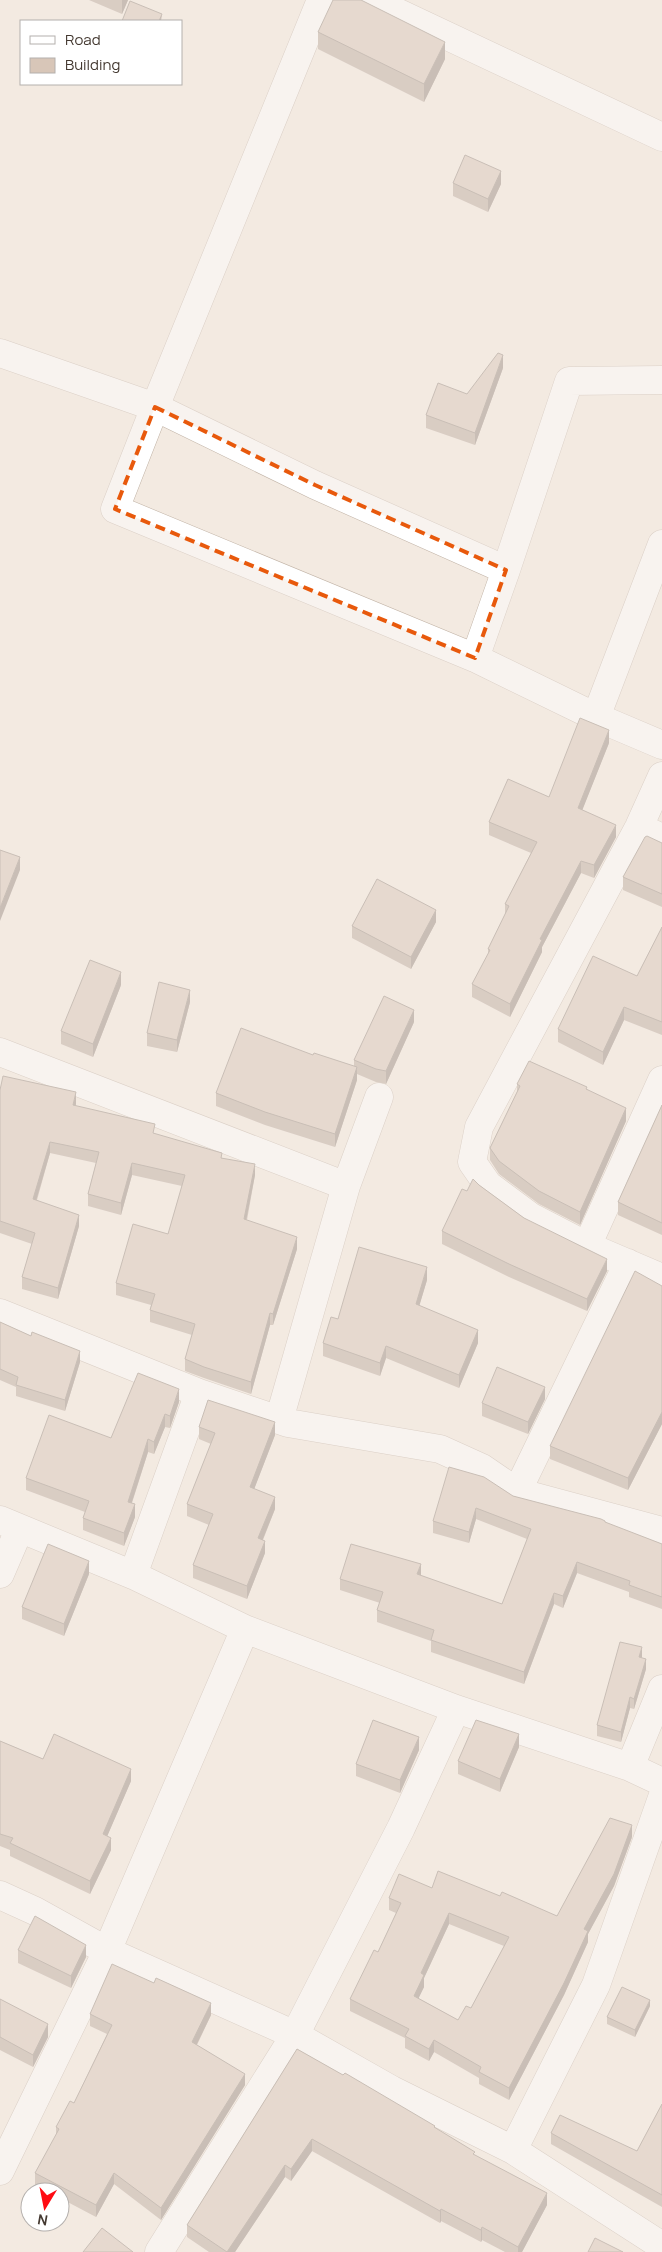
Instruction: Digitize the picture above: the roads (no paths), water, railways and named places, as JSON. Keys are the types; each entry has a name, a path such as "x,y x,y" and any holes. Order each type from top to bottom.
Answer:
{"street":[{"path":"321,0 115,509 475,658 596,717 662,745"},
{"path":"376,1 662,137"},
{"path":"0,353 155,407 314,485 506,570"},
{"path":"475,658 569,381 662,380"},
{"path":"596,717 662,544"},
{"path":"662,776 650,832 479,1127 472,1162 488,1185 531,1217 586,1246 662,1278"},
{"path":"0,1052 346,1186"},
{"path":"586,1246 662,1080"},
{"path":"279,1420 346,1186 379,1097"},
{"path":"517,1492 628,1264"},
{"path":"0,1313 199,1393 279,1420 440,1449 482,1468 517,1492 662,1531"},
{"path":"133,1575 199,1393"},
{"path":"0,1574 10,1525 133,1575 245,1629 456,1709 630,1767 662,1782"},
{"path":"0,2171 107,1951 245,1629"},
{"path":"630,1767 662,1689"},
{"path":"159,2252 295,2035 401,1828 456,1709"},
{"path":"513,2150 596,1985 662,1798"},
{"path":"0,1895 35,1910 107,1951 295,2035 392,2090 513,2150 662,2246"}]}
